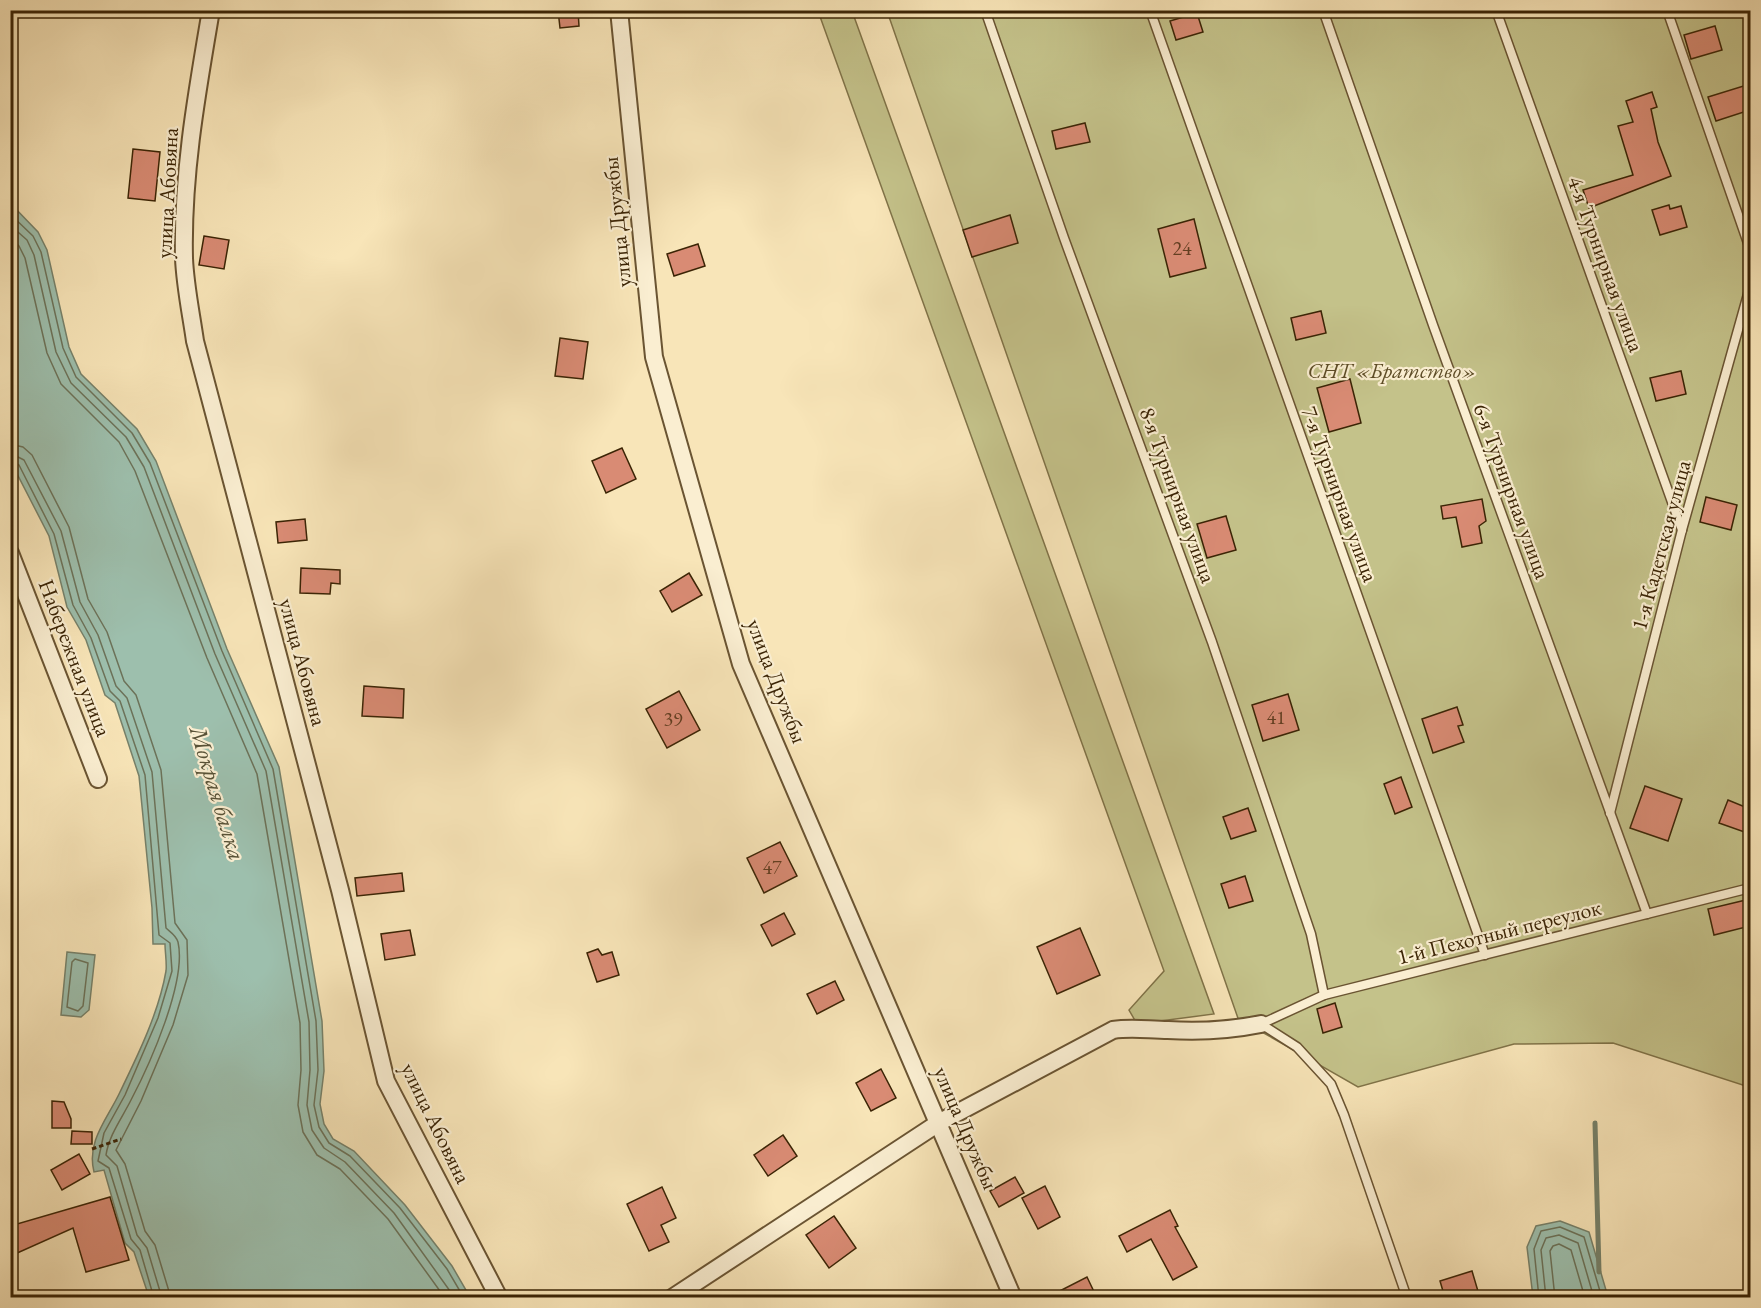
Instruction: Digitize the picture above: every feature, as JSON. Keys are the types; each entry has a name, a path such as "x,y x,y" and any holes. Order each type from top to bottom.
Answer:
{"street":[{"name":"улица Абовяна","path":"211,10 195,101 184,210 184,261 195,340 340,890 386,1081 499,1298"},
{"name":"улица Дружбы","path":"619,10 654,357 735,641 746,675 940,1122 1013,1298"},
{"name":"Набережная улица","path":"10,553 98,779"},
{"path":"672,1298 940,1122 1113,1030 1134,1027 1169,1030 1236,1029 1261,1024"}],"lane":[{"name":"8-я Турнирная улица","path":"985,10 1064,238 1216,653 1311,934 1324,995"},
{"name":"7-я Турнирная улица","path":"1150,10 1485,955"},
{"name":"6-я Турнирная улица","path":"1323,10 1437,336 1647,914"},
{"name":"4-я Турнирная улица","path":"1496,10 1682,530"},
{"path":"1667,10 1750,249"},
{"name":"1-я Кадетская улица","path":"1610,813 1682,530 1750,287"},
{"name":"1-й Пехотный переулок","path":"1261,1024 1324,995 1750,888"},
{"path":"1261,1024 1297,1047 1330,1084 1344,1115 1407,1298"}],"path":[{"path":"92,1149 121,1139"}],"green space":[{"path":"818,11 852,11 1214,1014 1137,1024 1129,1010 1164,971"},
{"name":"СНТ «Братство»","path":"887,11 1750,11 1750,1270 1746,1086 1613,1043 1514,1044 1358,1087 1262,1032 1240,1024"}],"water":[{"name":"Мокрая балка","path":"11,204 38,232 47,250 69,347 81,374 137,429 156,461 227,649 279,767 322,1021 324,1071 320,1104 324,1124 333,1139 354,1151 405,1205 452,1266 470,1297 149,1297 134,1252 125,1243 104,1170 94,1172 92,1161 96,1140 134,1063 163,986 166,971 165,944 153,944 152,908 139,776 115,703 105,695 86,640 67,607 49,536 11,462"},
{"path":"67,952 95,955 89,1010 81,1017 61,1015"},
{"path":"1560,1221 1589,1232 1608,1297 1533,1297 1527,1247 1536,1226"}],"building":[{"path":"558,10 578,10 579,26 560,28"},
{"path":"1197,13 1203,32 1176,40 1170,21"},
{"path":"1715,26 1722,50 1691,59 1684,35"},
{"path":"1750,84 1750,110 1716,121 1708,97"},
{"path":"1652,92 1657,107 1651,109 1658,142 1671,176 1589,208 1583,190 1633,175 1618,126 1633,122 1626,101"},
{"path":"1085,123 1090,142 1056,149 1052,131"},
{"path":"133,149 160,152 155,201 128,198"},
{"path":"1669,205 1670,209 1681,206 1687,227 1660,235 1652,210"},
{"path":"1010,215 1018,243 972,257 963,230"},
{"path":"1194,219 1206,268 1170,277 1158,229"},
{"path":"204,236 229,240 224,269 199,265"},
{"path":"698,244 705,266 674,276 667,254"},
{"path":"1321,311 1326,333 1296,340 1291,318"},
{"path":"560,338 588,342 583,379 555,376"},
{"path":"1681,371 1686,394 1656,401 1650,378"},
{"path":"1350,379 1361,423 1329,432 1317,388"},
{"path":"622,448 636,479 606,493 592,461"},
{"path":"1706,497 1737,505 1731,530 1700,522"},
{"path":"1482,499 1486,521 1479,526 1482,543 1462,547 1456,517 1443,519 1441,506"},
{"path":"1226,516 1236,550 1207,558 1197,524"},
{"path":"305,519 307,540 278,543 276,522"},
{"path":"301,568 340,570 340,584 331,583 330,594 300,593"},
{"path":"689,573 702,595 672,612 660,591"},
{"path":"364,686 404,689 403,718 362,716"},
{"path":"679,691 700,730 667,748 646,709"},
{"path":"1288,694 1299,730 1263,741 1252,705"},
{"path":"1457,707 1463,725 1458,726 1464,742 1433,753 1422,719"},
{"path":"1401,777 1412,807 1395,814 1384,784"},
{"path":"1645,786 1682,799 1668,841 1630,828"},
{"path":"1728,800 1750,809 1750,834 1719,823"},
{"path":"1248,808 1256,831 1231,839 1223,817"},
{"path":"780,842 797,876 764,893 747,858"},
{"path":"402,873 404,891 357,896 355,878"},
{"path":"1245,876 1253,901 1229,908 1221,884"},
{"path":"1750,899 1750,926 1714,935 1708,909"},
{"path":"784,913 795,934 772,946 761,925"},
{"path":"1080,928 1100,975 1057,994 1037,947"},
{"path":"410,930 415,955 385,960 381,934"},
{"path":"598,949 602,955 612,952 619,975 597,982 587,953"},
{"path":"835,981 844,1000 817,1014 807,994"},
{"path":"1335,1003 1342,1027 1323,1033 1317,1009"},
{"path":"881,1069 896,1098 871,1111 856,1083"},
{"path":"52,1101 64,1102 71,1119 71,1128 52,1128"},
{"path":"72,1131 92,1132 92,1144 71,1144"},
{"path":"783,1135 797,1156 768,1176 754,1155"},
{"path":"79,1154 90,1174 62,1190 51,1170"},
{"path":"1015,1177 1024,1193 999,1207 990,1191"},
{"path":"1045,1186 1060,1217 1038,1229 1022,1198"},
{"path":"662,1187 676,1218 661,1225 669,1242 649,1251 627,1204"},
{"path":"110,1197 129,1260 86,1272 73,1228 15,1254 10,1244 10,1226"},
{"path":"1170,1210 1178,1226 1175,1227 1197,1267 1173,1280 1151,1239 1127,1252 1119,1236"},
{"path":"834,1216 856,1248 829,1268 806,1235"},
{"path":"1472,1271 1480,1298 1445,1298 1440,1281"},
{"path":"1087,1277 1097,1298 1046,1298"}],"waterway":[{"path":"1595,1123 1599,1272"}]}
